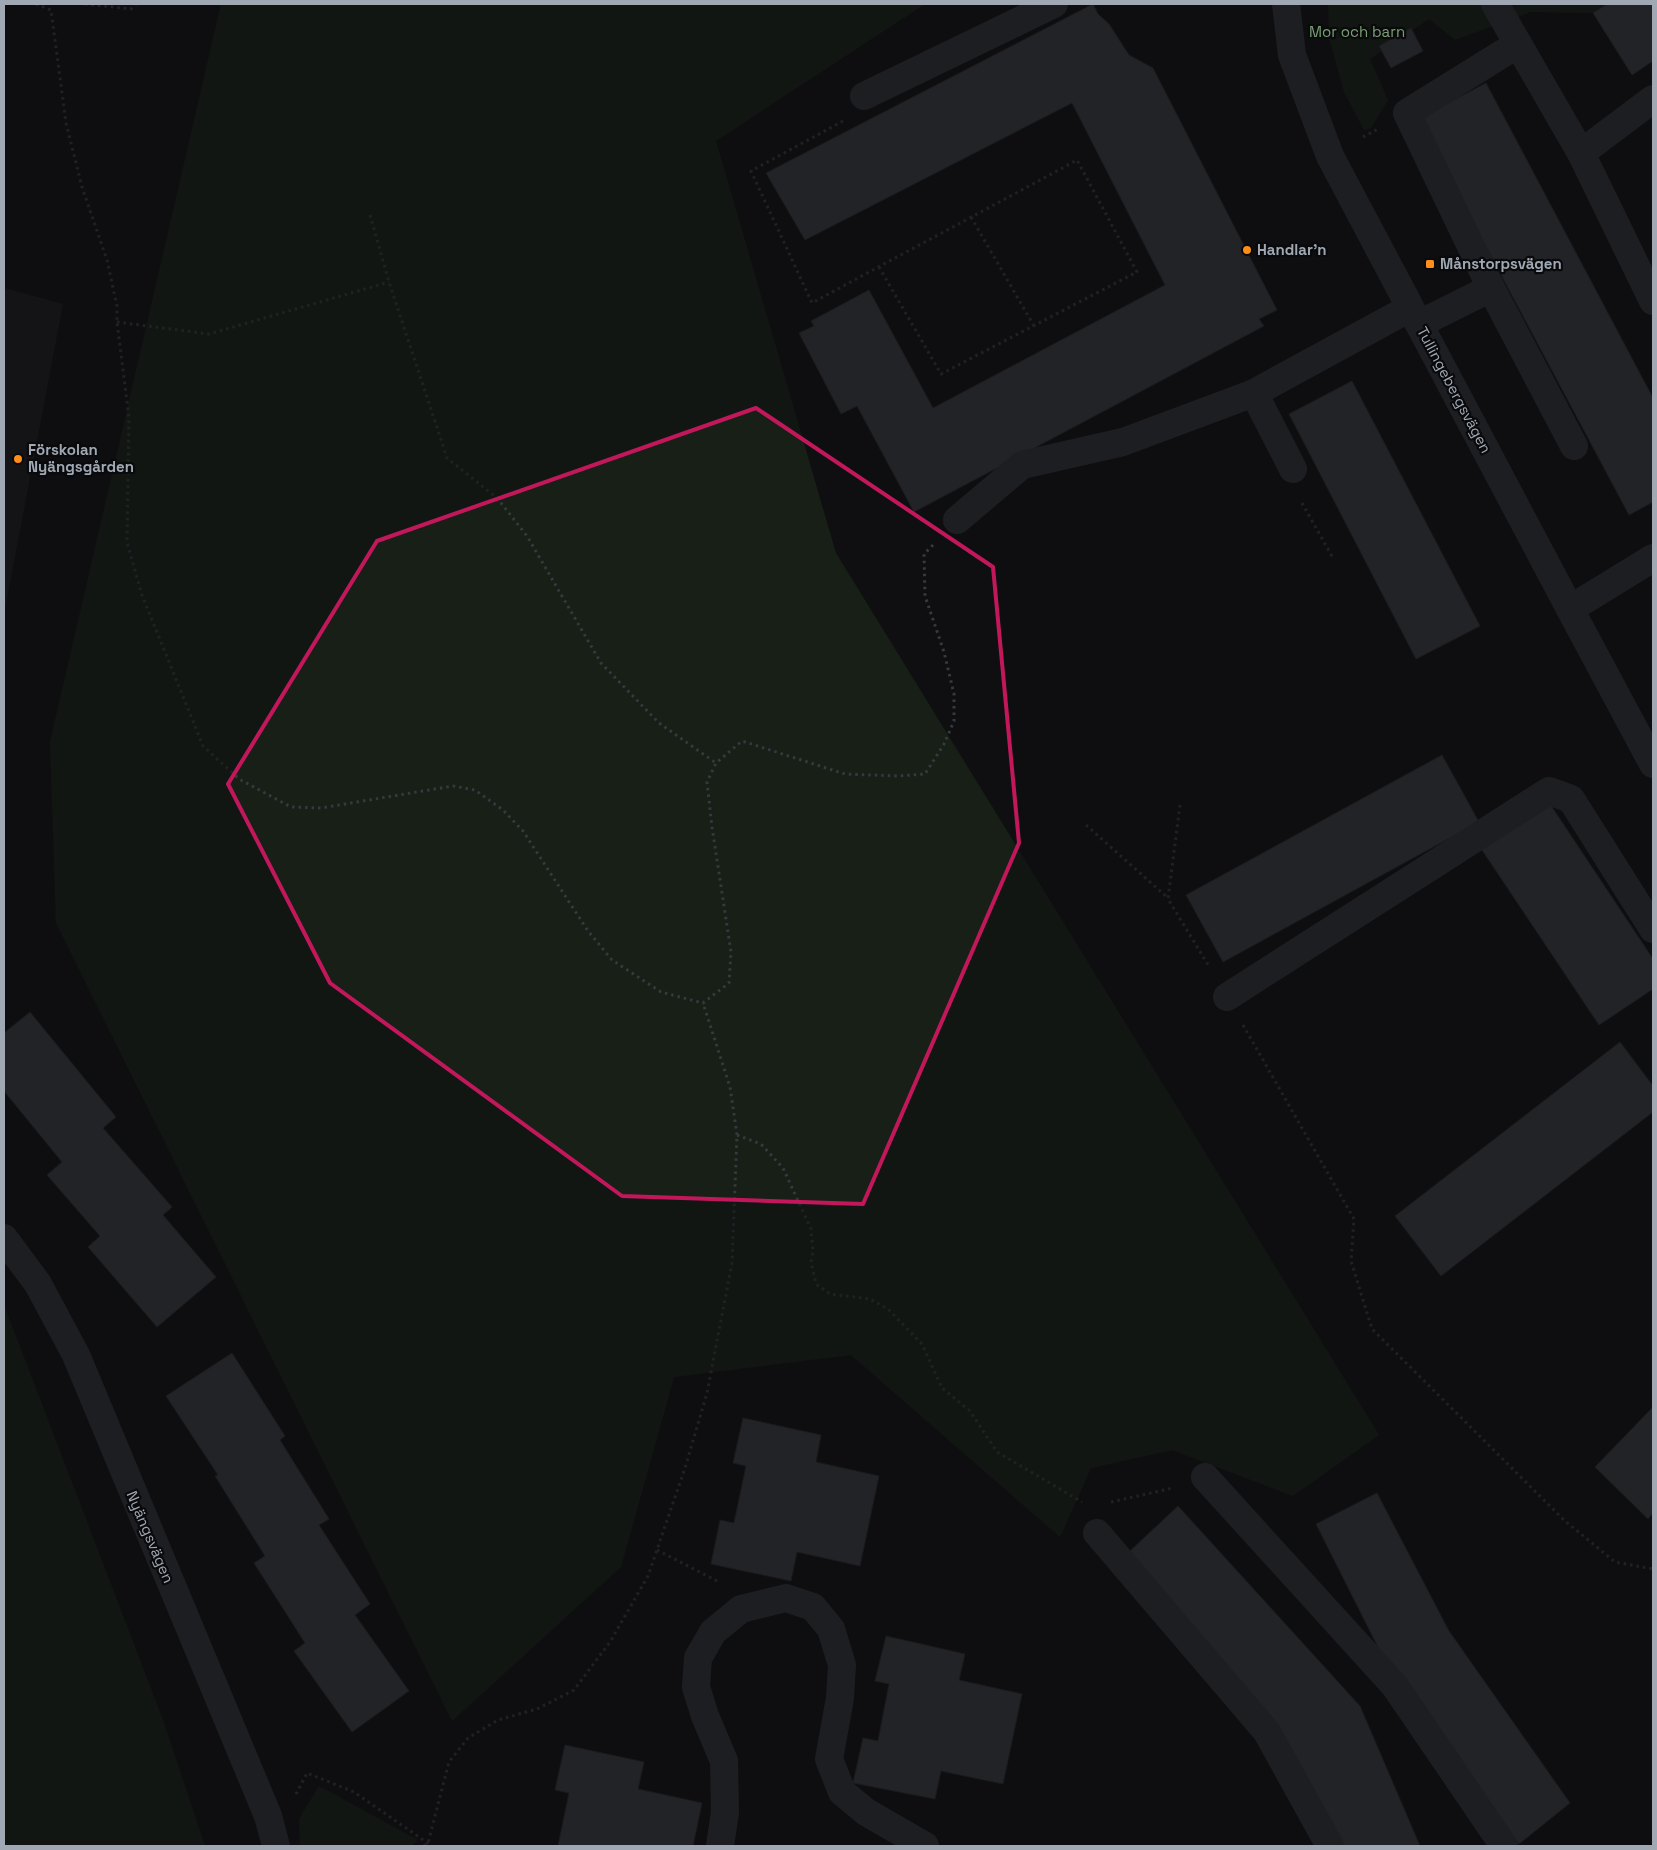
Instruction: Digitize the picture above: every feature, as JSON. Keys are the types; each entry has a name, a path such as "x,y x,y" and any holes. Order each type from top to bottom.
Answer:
{"street":[{"path":"864,96 1054,4"},
{"name":"Tullingebergsvägen","path":"1286,4 1292,56 1330,156 1570,610 1651,754"},
{"path":"1495,4 1581,153 1653,301"},
{"path":"1518,44 1407,113 1491,288 1574,446"},
{"path":"1581,153 1653,99"},
{"path":"957,520 1022,465 1123,442 1254,393 1415,316 1491,288"},
{"path":"1254,393 1293,469"},
{"path":"1570,610 1653,558"},
{"path":"1227,997 1549,791 1571,799 1653,929"},
{"name":"Nyängsvägen","path":"4,1238 38,1284 76,1355 268,1816 276,1846"},
{"path":"1205,1477 1395,1686 1504,1846"},
{"path":"1097,1533 1267,1732 1330,1846"},
{"path":"720,1846 725,1812 724,1761 705,1716 696,1687 698,1658 713,1632 741,1609 786,1598 813,1607 831,1629 842,1665 840,1698 829,1759 842,1792 866,1812 925,1846"}],"path":[{"path":"36,4 51,10 66,123 82,187 107,260 116,306 129,418 127,542 142,595 203,746 239,779 291,807 321,808 453,786 475,790 503,810 523,831 588,931 612,960 661,992 703,1003"},
{"path":"85,4 131,9 136,4"},
{"path":"864,96 843,122 751,171 812,303 1077,160 1137,272 941,374 879,267"},
{"path":"370,215 389,282 447,458 497,498 527,536 601,663 659,723 716,763"},
{"path":"971,217 1034,326"},
{"path":"117,322 209,334 389,282"},
{"path":"1293,469 1293,485 1332,558"},
{"path":"703,1003 728,984 731,952 712,827 708,782 716,763 742,741 845,774 898,776 925,774 944,744 954,721 954,694 944,652 925,596 924,554 957,520"},
{"path":"1168,899 1180,805"},
{"path":"1086,825 1168,899 1227,997 1354,1219 1351,1262 1372,1329 1564,1520 1615,1562 1653,1569"},
{"path":"424,1846 428,1843 449,1762 468,1738 498,1720 537,1709 574,1690 610,1642 648,1576 685,1468 707,1393 731,1272 737,1135 730,1087 703,1003"},
{"path":"737,1135 761,1144 783,1168 811,1229 813,1252 811,1262 816,1284 830,1294 870,1300 888,1310 922,1344 942,1388 970,1411 997,1452 1089,1506 1163,1491"},
{"path":"1089,1506 1097,1533"},
{"path":"657,1550 723,1585 741,1609"},
{"path":"268,1816 285,1810 294,1798 306,1773 354,1792 432,1846"}],"highlighted area":[{"path":"756,408 993,567 1019,843 863,1204 622,1196 330,983 228,784 377,541"}],"shaded area":[{"name":"Förskolan Nyängsgården","path":"4,288 63,304 4,614"}],"green space":[{"path":"221,4 925,4 716,141 836,553 1379,1435 1293,1496 1172,1450 1091,1468 1060,1537 851,1355 674,1377 621,1567 452,1721 56,923 50,742"},
{"name":"Mor och barn","path":"1328,4 1607,4 1593,13 1531,12 1455,40 1429,19 1370,59 1388,100 1371,128 1364,130 1344,92 1329,37"},
{"path":"4,1305 163,1720 205,1846 4,1846"},
{"path":"319,1786 418,1840 411,1846 300,1846 299,1819"}],"building":[{"path":"1093,4 1098,14 1109,24 1129,55 1153,68 1277,310 1259,319 1264,326 914,512 857,406 841,414 799,333 814,326 811,321 869,290 933,408 1165,285 1072,103 805,240 766,173"},
{"path":"1607,4 1653,4 1653,61 1632,75 1593,13"},
{"path":"1411,28 1423,51 1391,68 1379,46"},
{"path":"1486,83 1653,398 1653,502 1629,515 1418,119"},
{"path":"1352,381 1480,626 1416,659 1289,414"},
{"path":"1442,755 1479,822 1223,962 1186,895"},
{"path":"1546,798 1653,959 1653,989 1599,1025 1478,844"},
{"path":"30,1012 116,1117 103,1128 172,1207 163,1215 216,1277 157,1327 88,1247 100,1236 47,1175 62,1162 4,1091 4,1033"},
{"path":"1620,1042 1653,1086 1653,1112 1441,1276 1395,1216"},
{"path":"232,1353 285,1436 280,1440 329,1519 319,1525 370,1604 355,1615 409,1691 352,1732 294,1651 305,1643 254,1563 265,1556 215,1476 218,1475 166,1396"},
{"path":"1653,1407 1653,1513 1648,1519 1595,1467"},
{"path":"743,1418 821,1435 816,1462 879,1476 860,1566 797,1552 791,1581 711,1564 720,1520 734,1523 746,1466 733,1463"},
{"path":"1377,1493 1449,1631 1570,1803 1519,1844 1390,1671 1316,1524"},
{"path":"1178,1506 1360,1706 1420,1846 1342,1846 1130,1551"},
{"path":"886,1636 965,1654 959,1680 1022,1694 1003,1784 941,1771 935,1799 853,1783 863,1738 878,1741 889,1684 875,1681"},
{"path":"565,1745 644,1762 638,1789 702,1803 693,1846 558,1846 569,1793 555,1790"}],"place":[{"name":"Handlar'n","path":"1247,250"},
{"name":"Månstorpsvägen","path":"1430,264"},
{"name":"Förskolan Nyängsgården","path":"18,459"}]}
